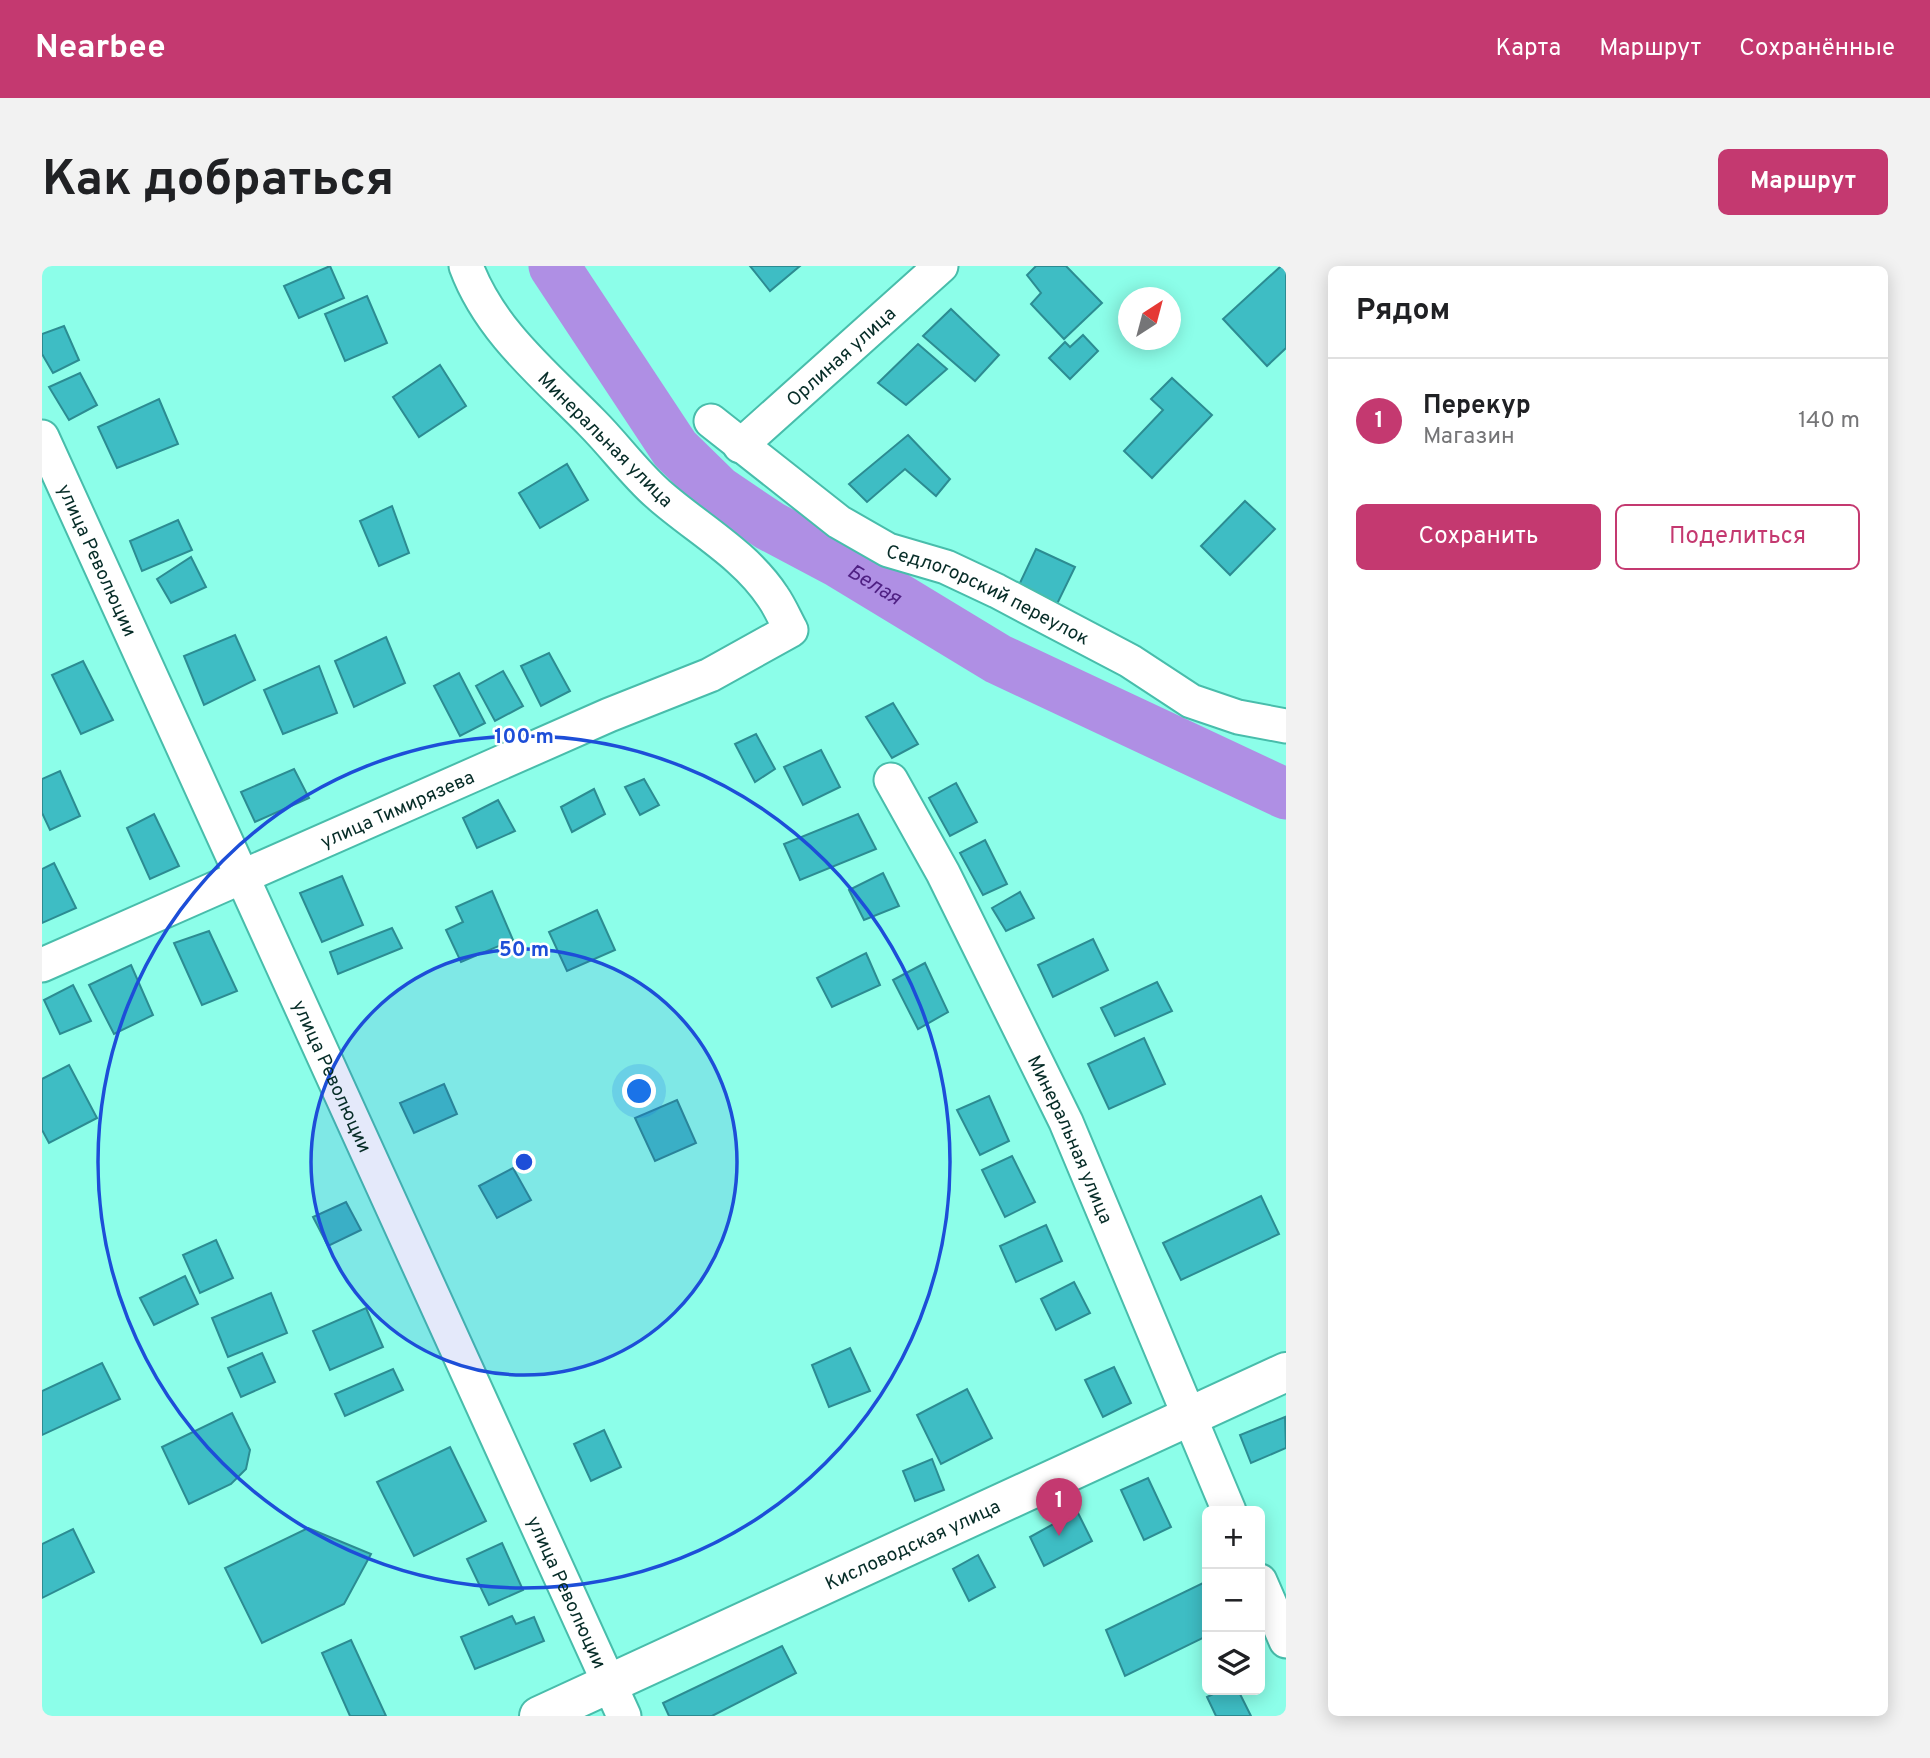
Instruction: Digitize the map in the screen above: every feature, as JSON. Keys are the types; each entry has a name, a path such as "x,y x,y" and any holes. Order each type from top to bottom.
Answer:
{"main road":[{"name":"Кисловодская улица","path":"539,1716 617,1700 1188,1417 1286,1372"}],"street":[{"name":"Минеральная улица","path":"466,266 473,285 492,316 533,367 592,423 656,493 733,554 772,596 790,630"},
{"name":"Орлиная улица","path":"740,446 941,266"},
{"name":"Седлогорский переулок","path":"711,421 839,522 888,550 946,567 997,591 1130,661 1191,701 1238,717 1286,726"},
{"name":"улица Революции","path":"42,437 617,1700"},
{"name":"улица Тимирязева","path":"42,965 608,715 710,675 790,630"},
{"name":"Минеральная улица","path":"891,780 943,873 1066,1122 1227,1506"},
{"path":"1265,1593 1286,1641"}],"building":[{"path":"330,266 344,298 299,318 284,286"},
{"path":"750,266 800,266 770,291"},
{"path":"1036,266 1066,266 1102,303 1064,339 1031,304 1041,293 1027,275"},
{"path":"1281,266 1286,266 1286,348 1267,366 1223,319"},
{"path":"367,296 387,343 345,361 325,314"},
{"path":"951,309 999,355 975,381 923,336"},
{"path":"64,326 79,360 53,373 42,354 42,334"},
{"path":"1083,335 1098,351 1070,379 1049,358 1065,342 1070,347"},
{"path":"918,344 947,369 906,405 878,383"},
{"path":"440,365 466,406 419,437 393,397"},
{"path":"80,373 97,405 69,420 49,387"},
{"path":"1172,378 1212,415 1152,478 1124,451 1163,410 1151,399"},
{"path":"159,399 178,444 117,468 98,427"},
{"path":"908,435 950,479 936,496 905,469 867,502 849,484"},
{"path":"567,464 588,500 540,528 519,493"},
{"path":"1245,501 1275,529 1230,575 1201,546"},
{"path":"392,506 409,553 379,566 360,521"},
{"path":"178,520 192,550 142,571 130,541"},
{"path":"1036,549 1075,567 1057,604 1019,585"},
{"path":"191,557 206,587 171,603 157,579"},
{"path":"235,635 255,680 204,705 184,656"},
{"path":"386,637 405,683 354,707 335,661"},
{"path":"549,653 570,691 541,706 521,666"},
{"path":"83,661 113,720 81,734 52,675"},
{"path":"319,666 337,713 283,734 264,690"},
{"path":"503,671 523,706 495,721 476,686"},
{"path":"459,673 485,723 460,736 434,686"},
{"path":"893,703 918,744 892,758 866,717"},
{"path":"756,734 775,769 755,782 735,744"},
{"path":"821,750 840,787 803,805 784,767"},
{"path":"294,769 309,798 255,822 241,792"},
{"path":"60,771 80,816 50,830 42,813 42,779"},
{"path":"644,779 659,805 640,815 625,787"},
{"path":"956,783 977,822 950,836 929,798"},
{"path":"594,789 605,814 572,832 561,807"},
{"path":"498,800 515,831 477,848 463,818"},
{"path":"154,814 179,866 150,879 127,828"},
{"path":"858,814 876,849 800,880 784,844"},
{"path":"985,840 1007,884 983,895 960,853"},
{"path":"54,863 76,908 42,923 42,869"},
{"path":"883,873 899,906 864,920 849,890"},
{"path":"342,876 363,925 322,942 300,893"},
{"path":"492,891 513,940 461,962 446,930 463,922 456,907"},
{"path":"1020,892 1034,918 1006,931 992,908"},
{"path":"597,910 615,950 567,971 549,932"},
{"path":"392,928 402,948 338,974 330,952"},
{"path":"209,931 237,991 202,1005 174,943"},
{"path":"1093,939 1108,970 1053,997 1038,965"},
{"path":"866,953 880,985 832,1007 817,978"},
{"path":"925,963 948,1012 918,1029 893,980"},
{"path":"131,965 153,1015 114,1034 89,985"},
{"path":"1157,982 1172,1011 1115,1036 1101,1008"},
{"path":"73,985 91,1021 60,1034 44,1000"},
{"path":"1144,1038 1165,1084 1109,1109 1088,1064"},
{"path":"69,1065 97,1118 49,1143 42,1130 42,1079"},
{"path":"444,1084 457,1114 414,1133 400,1103"},
{"path":"989,1096 1009,1141 980,1155 957,1110"},
{"path":"677,1100 696,1143 655,1161 635,1118"},
{"path":"1012,1156 1035,1202 1005,1217 982,1170"},
{"path":"513,1168 531,1200 497,1218 479,1186"},
{"path":"1261,1196 1279,1234 1181,1280 1163,1243"},
{"path":"346,1202 361,1230 328,1246 313,1217"},
{"path":"1046,1225 1062,1261 1016,1282 1000,1246"},
{"path":"216,1240 233,1278 200,1293 183,1255"},
{"path":"185,1276 198,1304 154,1325 140,1298"},
{"path":"1074,1282 1090,1313 1056,1330 1041,1299"},
{"path":"271,1293 287,1333 228,1357 212,1318"},
{"path":"366,1308 383,1347 330,1370 313,1331"},
{"path":"850,1348 870,1391 829,1407 812,1365"},
{"path":"262,1353 275,1382 241,1397 228,1368"},
{"path":"102,1363 120,1399 42,1435 42,1391"},
{"path":"1114,1367 1131,1403 1103,1417 1085,1380"},
{"path":"393,1369 403,1390 345,1416 335,1394"},
{"path":"967,1389 992,1438 941,1464 917,1415"},
{"path":"232,1413 250,1450 246,1469 231,1484 189,1504 162,1447"},
{"path":"1285,1417 1286,1448 1251,1463 1240,1435"},
{"path":"604,1430 621,1467 591,1481 574,1444"},
{"path":"450,1447 486,1521 414,1556 377,1482"},
{"path":"932,1459 944,1490 915,1501 903,1471"},
{"path":"1148,1478 1171,1527 1144,1540 1121,1490"},
{"path":"1077,1511 1092,1541 1044,1566 1030,1537"},
{"path":"308,1528 371,1554 344,1604 262,1643 225,1568"},
{"path":"73,1529 94,1572 42,1598 42,1544"},
{"path":"502,1543 523,1590 489,1605 467,1559"},
{"path":"978,1555 995,1587 969,1601 953,1569"},
{"path":"1202,1583 1202,1638 1125,1676 1106,1630"},
{"path":"512,1616 516,1624 534,1617 544,1641 475,1669 461,1637"},
{"path":"351,1640 386,1716 350,1716 322,1653"},
{"path":"782,1646 796,1673 712,1716 669,1716 663,1703"},
{"path":"1240,1695 1251,1716 1216,1716 1207,1697"}],"waterway":[{"name":"Белая","path":"554,266 675,449 718,491 770,526 838,562 998,659 1286,794"}],"place":[{"name":"Перекур","path":"1059,1536"}]}
